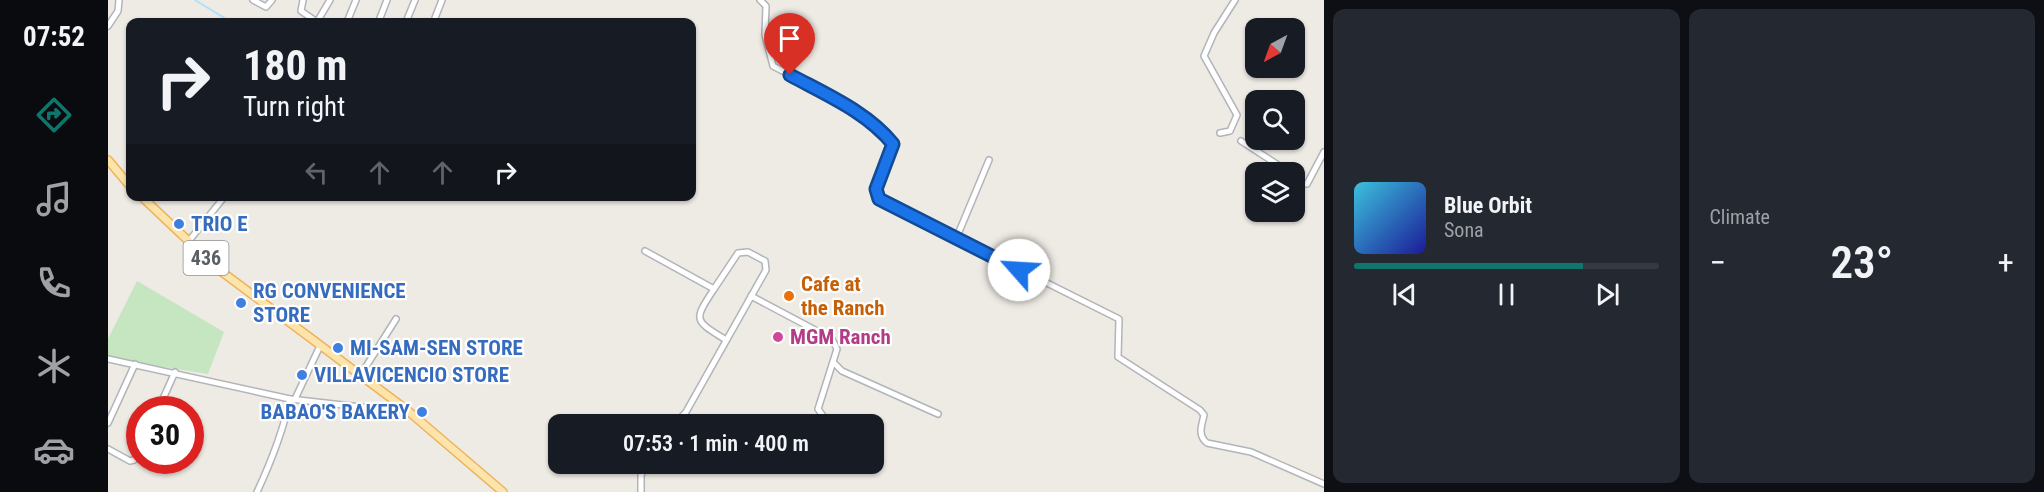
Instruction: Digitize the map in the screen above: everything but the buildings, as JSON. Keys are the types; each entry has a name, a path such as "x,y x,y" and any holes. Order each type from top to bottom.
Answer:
{"main road":[{"path":"108,160 126,181"},
{"name":"436","path":"146,201 188,242 237,283 399,404 503,492"}],"street":[{"path":"108,26 118,11 119,0"},
{"path":"253,0 266,7 272,0"},
{"path":"303,0 301,11 311,18"},
{"path":"319,18 330,0"},
{"path":"349,18 356,0"},
{"path":"380,18 387,0"},
{"path":"408,18 415,0"},
{"path":"435,18 442,0"},
{"path":"760,0 766,6 765,34 773,66 844,104 884,132 893,144 876,189 879,199 1119,319 1118,357 1200,410 1204,415 1200,432 1207,442 1251,452 1324,483"},
{"path":"1220,133 1230,131 1237,115 1204,56 1214,33 1235,0"},
{"path":"1240,141 1273,162"},
{"path":"1305,184 1324,152"},
{"path":"956,239 989,160"},
{"path":"188,242 221,201"},
{"path":"645,251 714,289"},
{"path":"684,414 766,270 765,261 748,252 738,253 700,310 699,319 702,325 726,340"},
{"path":"751,296 832,339 837,349 818,409 822,414"},
{"path":"360,376 396,319"},
{"path":"257,492 293,399 320,346"},
{"path":"108,359 293,399 387,410 394,409 399,404"},
{"path":"833,362 842,371 938,414"},
{"path":"108,423 135,364"},
{"path":"164,396 175,372"},
{"path":"108,449 126,459"},
{"path":"641,492 642,474"}],"green space":[{"path":"137,281 224,332 208,374 108,358 108,339"}],"waterway":[{"path":"195,0 224,18"}],"place":[{"name":"TRIO E","path":"179,224"},
{"name":"Cafe at the Ranch","path":"789,296"},
{"name":"RG CONVENIENCE STORE","path":"241,303"},
{"name":"MGM Ranch","path":"778,337"},
{"name":"MI-SAM-SEN STORE","path":"338,348"},
{"name":"VILLAVICENCIO STORE","path":"302,375"},
{"name":"BABAO'S BAKERY","path":"422,412"}],"route":[{"path":"790,75 844,104 868,120 884,132 893,144 876,189 879,199 1019,270"}]}
